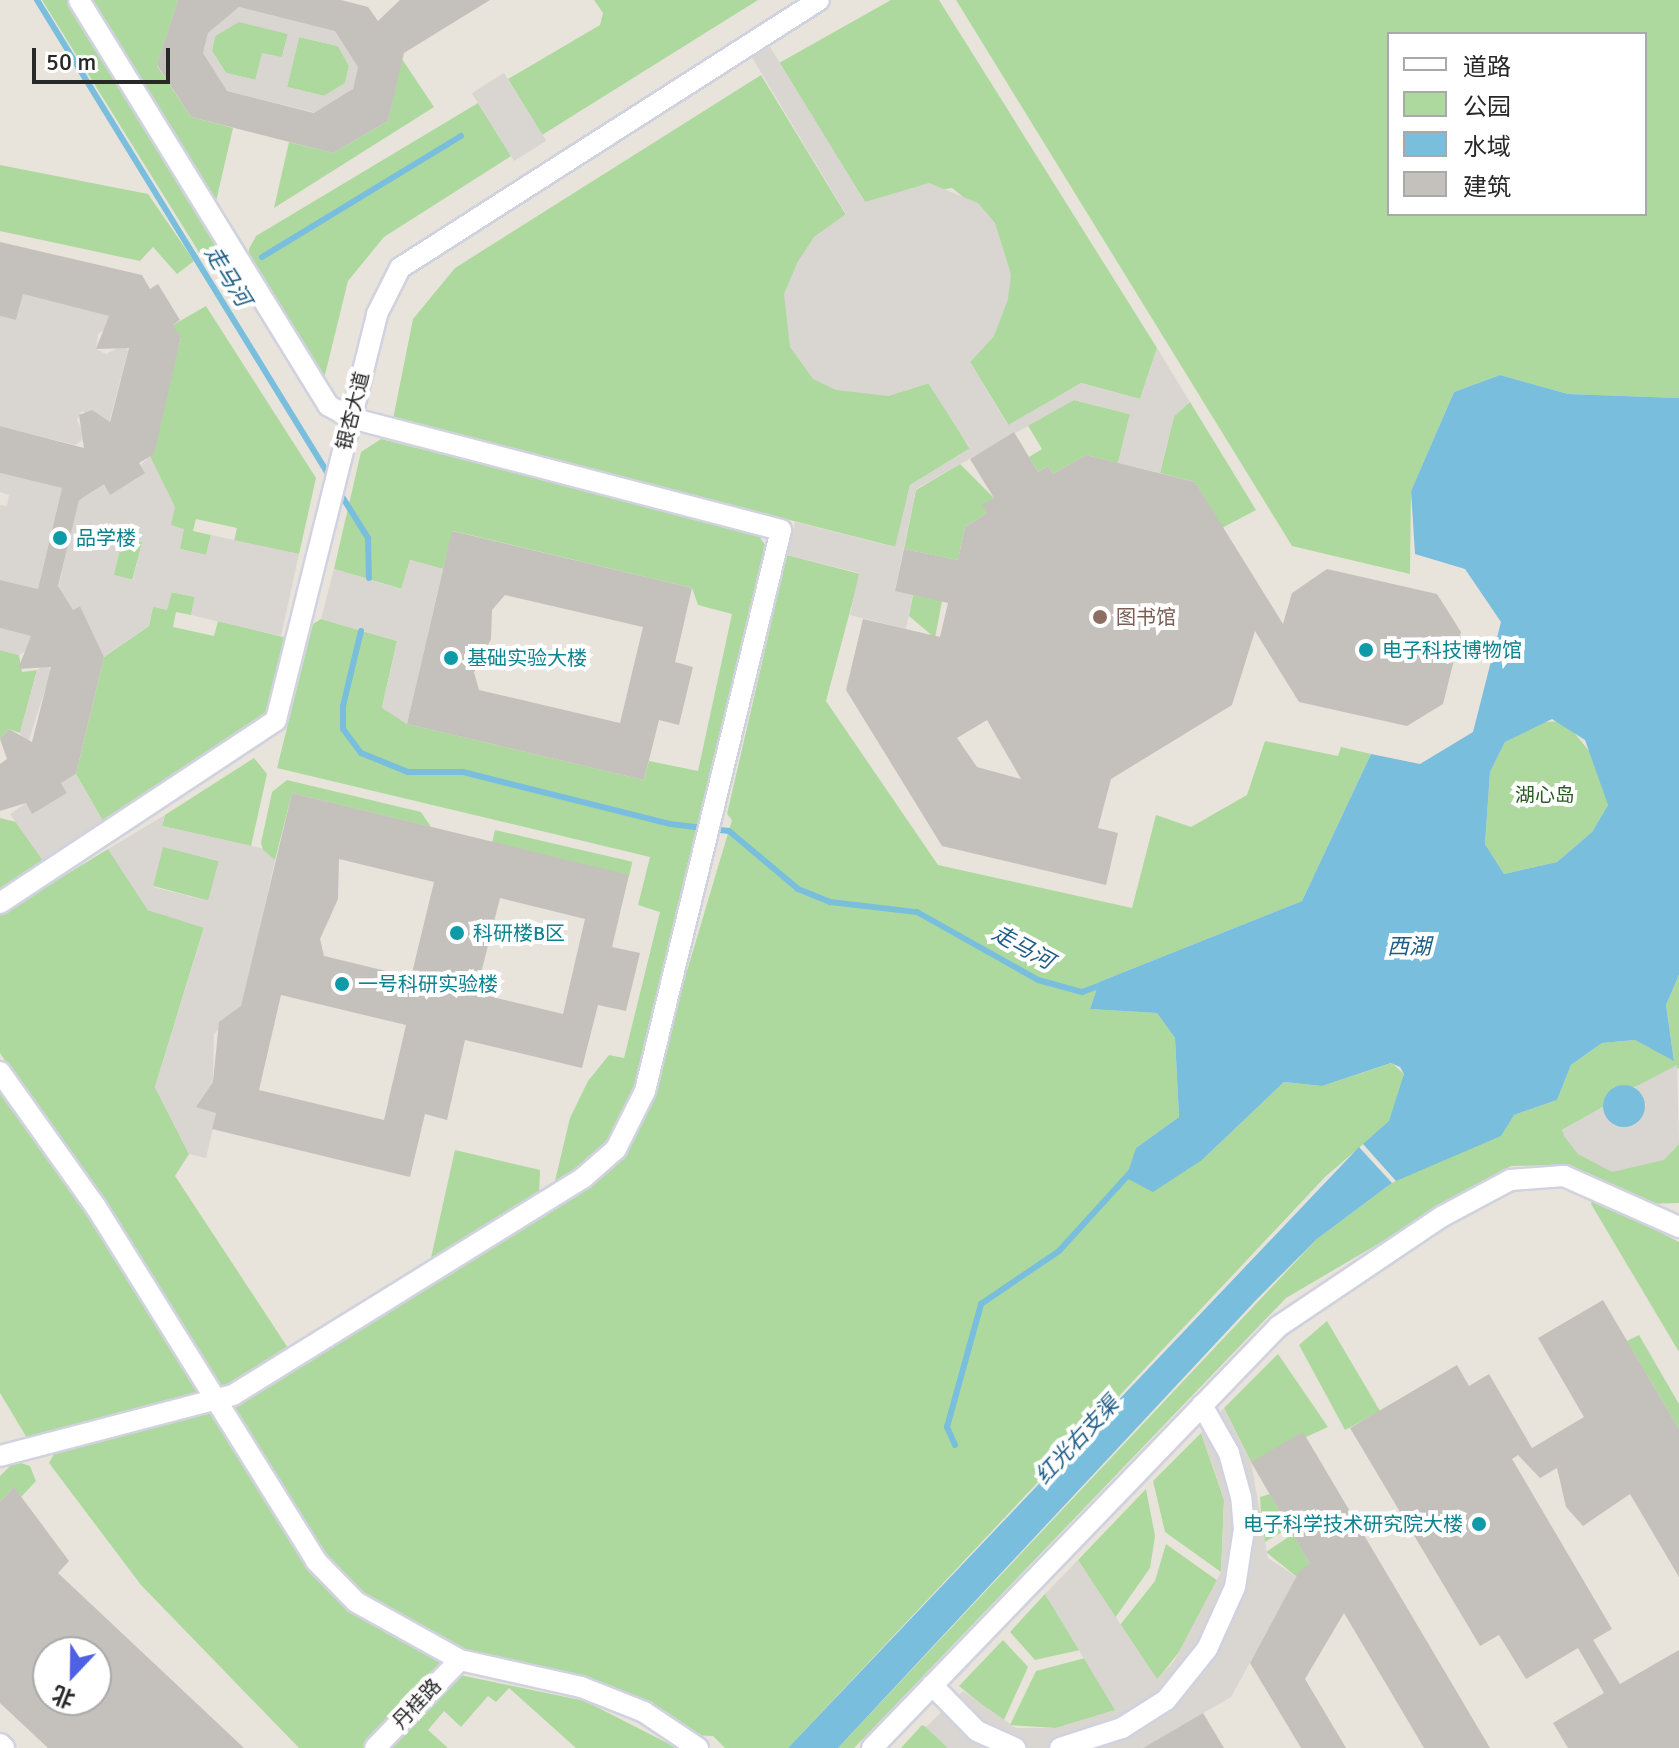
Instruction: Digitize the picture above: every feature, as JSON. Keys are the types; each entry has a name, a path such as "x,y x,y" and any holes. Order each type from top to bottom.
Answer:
{"street":[{"path":"0,1456 215,1404 583,1178 616,1149 645,1091 704,861 781,530 351,418 328,405 300,370 79,0"},
{"name":"银杏大道","path":"0,903 276,720 384,295 416,252 819,0"},
{"path":"0,1072 96,1207 215,1404 316,1561 401,1634 460,1660 581,1687 644,1712 698,1748"},
{"path":"872,1748 1279,1326 1510,1180 1564,1176 1679,1227"},
{"path":"1060,1748 1122,1728 1166,1700 1207,1649 1235,1587 1241,1497 1229,1453 1202,1405"},
{"name":"丹桂路","path":"375,1748 460,1660"},
{"path":"932,1685 977,1731 1015,1748"},
{"path":"0,1744 4,1748"}],"green space":[{"path":"42,0 73,0 217,245 202,257"},
{"path":"88,0 178,0 157,66 191,117 233,128 214,210"},
{"path":"594,0 758,0 542,135 508,79 600,25 603,13"},
{"path":"891,0 939,0 1157,348 1140,399 1081,383 1009,426 970,362 994,336 995,223 952,188 865,202 779,63"},
{"path":"956,0 1679,0 1679,398 1568,394 1500,375 1454,392 1411,491 1410,574 1292,546"},
{"path":"239,21 288,34 282,57 256,80 226,73 212,51 215,36"},
{"path":"299,37 338,46 349,66 345,83 324,96 287,87"},
{"path":"402,59 434,107 274,208 289,142 333,153 388,121"},
{"path":"761,75 846,215 814,237 888,396 929,383 970,449 910,485 896,547 393,419 413,319 455,268"},
{"path":"478,103 511,156 384,237 348,281 321,391 248,264 249,249 256,236"},
{"path":"0,165 148,194 194,261 177,274 153,247 140,261 0,231"},
{"path":"206,306 316,478 299,554 234,541 237,528 196,519 193,531 211,535 206,555 180,549 171,525 150,456 181,338 173,325"},
{"path":"1074,400 1130,414 1118,463 1086,455 1053,474 1048,466 1038,472 1029,457 1042,449 1027,424"},
{"path":"1190,402 1256,510 1222,528 1195,482 1160,473 1174,416"},
{"path":"381,439 758,534 765,545 640,1086 611,1143 554,1185 570,1118 588,1081 609,1055 624,1058 660,912 638,905 650,857 277,768 313,624 321,619 397,641 382,707 407,724 644,780 649,761 698,771 732,614 698,605 692,588 453,531 443,569 410,560 402,589 334,569 361,452"},
{"path":"960,464 994,498 987,513 965,527 958,560 904,549 916,490"},
{"path":"123,537 142,542 132,580 113,575"},
{"path":"787,555 860,574 826,701 938,865 1132,908 1156,815 1191,827 1247,795 1265,741 1338,756 1341,747 1371,754 1302,901 1099,982 1090,1009 1157,1013 1175,1038 1179,1117 1136,1148 1202,1160 1284,1082 1322,1086 1392,1063 1404,1074 1398,1103 1389,1122 1325,1177 788,1748 725,1748 713,1736 686,1735 644,1712 460,1660 370,1748 299,1748 141,1585 49,1463 57,1449 215,1404 588,1183 650,1095 732,820 727,814"},
{"path":"171,592 195,597 191,615 176,612 173,627 214,636 218,621 287,638 267,716 104,823 76,774 104,657 149,626 153,606"},
{"path":"913,595 942,601 935,638 909,616"},
{"path":"0,650 19,655 22,672 37,670 20,733 9,729 0,739"},
{"name":"湖心岛","path":"1565,721 1597,761 1608,805 1592,832 1557,862 1504,874 1485,844 1490,772 1505,742 1542,722"},
{"path":"254,758 267,774 251,846 162,826 165,815"},
{"path":"287,780 421,812 431,827 292,793 275,860 265,857 261,843 272,792"},
{"path":"0,818 16,822 44,862 0,890"},
{"path":"495,830 632,862 629,876 492,845"},
{"path":"162,846 219,861 208,901 151,886"},
{"path":"108,849 148,910 204,927 155,1087 189,1154 175,1176 290,1351 222,1390 0,1053 0,915"},
{"path":"1679,975 1679,1068 1635,1087 1614,1087 1603,1107 1562,1130 1679,1144 1679,1203 1645,1204 1561,1165 1511,1166 1286,1298 854,1748 838,1748 1317,1239 1392,1183 1514,1115 1557,1100 1571,1065 1602,1043 1635,1040 1674,1060 1666,1005"},
{"path":"0,1088 90,1216 201,1394 30,1443 0,1393"},
{"path":"455,1150 540,1170 539,1198 429,1267"},
{"path":"1593,1198 1679,1242 1679,1352 1591,1204"},
{"path":"1327,1321 1380,1411 1345,1430 1299,1345"},
{"path":"1639,1335 1679,1404 1679,1429 1627,1341"},
{"path":"1278,1354 1328,1427 1251,1462 1224,1408"},
{"path":"1201,1433 1224,1500 1221,1572 1165,1532 1153,1481"},
{"path":"15,1461 30,1466 36,1481 21,1497 14,1487 0,1502 0,1476"},
{"path":"1146,1489 1155,1536 1150,1568 1115,1618 1078,1560"},
{"path":"1270,1494 1289,1528 1263,1543 1260,1497"},
{"path":"1293,1534 1310,1564 1297,1577 1266,1552"},
{"path":"1166,1544 1218,1581 1190,1638 1157,1680 1120,1625 1155,1581"},
{"path":"1045,1594 1080,1650 1035,1660 1010,1632"},
{"path":"1003,1640 1028,1667 1003,1722 959,1686"},
{"path":"1085,1658 1116,1710 1056,1728 1010,1725 1036,1671"},
{"path":"455,1674 585,1701 677,1748 576,1748 509,1688 496,1702 488,1696 461,1727 444,1711 428,1730 448,1748 385,1748"},
{"path":"922,1725 926,1727 948,1748 901,1748"}],"shaded area":[{"path":"239,7 341,32 358,67 353,89 321,114 219,89 203,53 208,33","holes":["239,22 288,34 282,57 262,53 255,80 226,73 212,51 215,36","299,37 338,46 349,66 345,83 324,96 287,87"]},
{"path":"769,45 865,202 929,183 978,203 995,223 1011,274 1008,299 994,336 970,362 1008,425 1081,383 1140,399 1157,348 1190,402 1174,416 1160,473 1118,463 1130,414 1074,400 916,489 895,590 913,595 906,629 850,615 859,573 787,555 795,522 895,547 910,485 970,448 928,383 888,396 836,390 813,379 790,347 784,294 797,263 814,237 846,214 751,56"},
{"path":"504,73 546,141 514,161 472,93"},
{"path":"23,294 109,316 114,324 98,334 96,349 106,354 125,344 128,351 109,423 82,411 77,420 86,438 75,445 0,426 0,316 16,320"},
{"path":"150,456 175,507 171,525 184,529 180,549 206,555 211,535 299,554 281,636 191,615 195,597 172,592 167,610 153,607 149,626 104,657 80,606 73,610 57,593 80,492 104,484 110,494","holes":["123,538 142,542 133,580 114,575"]},
{"path":"0,473 62,488 38,589 0,580 0,505 7,506 9,495 0,492"},
{"path":"410,560 443,569 407,724 382,708 397,641 321,619 334,569 401,589"},
{"path":"0,628 31,636 36,644 19,655 0,650"},
{"path":"47,664 51,671 27,746 20,733 37,670"},
{"path":"76,774 104,823 44,862 10,814 26,803 32,813 67,793 61,783"},
{"path":"165,815 162,826 261,848 275,860 243,1005 214,1034 213,1082 197,1107 219,1103 206,1158 189,1154 155,1087 204,928 148,910 108,849","holes":["163,847 219,861 208,901 153,887"]},
{"path":"1677,1065 1679,1144 1664,1160 1612,1172 1578,1154 1564,1136 1562,1130 1603,1107 1617,1126 1631,1126 1646,1105 1635,1087"},
{"path":"1224,1408 1251,1462 1268,1558 1297,1577 1231,1697 1143,1748 948,1748 926,1727 963,1691 1016,1728 1056,1728 1115,1710 1045,1594 1078,1560 1157,1679 1174,1661 1221,1572 1224,1500 1201,1433"}],"water":[{"name":"西湖","path":"1500,375 1568,394 1679,398 1679,975 1666,1005 1674,1061 1635,1040 1602,1043 1571,1065 1557,1100 1514,1115 1501,1136 1396,1181 1363,1144 1389,1121 1404,1074 1400,1067 1391,1063 1322,1086 1284,1082 1202,1160 1153,1192 1126,1178 1136,1148 1179,1117 1175,1038 1157,1013 1090,1009 1099,982 1302,901 1371,754 1420,764 1473,732 1501,622 1465,569 1415,554 1411,491 1454,392","holes":["1552,719 1585,740 1608,805 1592,832 1557,862 1504,874 1485,844 1490,772 1505,742"]},
{"path":"1624,1085 1639,1091 1645,1106 1639,1121 1624,1127 1609,1121 1603,1106 1609,1091"},
{"path":"1359,1147 1392,1183 1317,1239 1257,1299 838,1748 788,1748"}],"building":[{"path":"178,0 341,0 368,7 378,21 400,0 490,0 404,53 388,121 333,153 191,117 157,65","holes":["239,7 335,31 358,67 353,89 314,113 227,91 203,53 208,33"]},
{"name":"品学楼","path":"0,242 142,275 150,289 158,284 180,320 173,325 181,337 154,454 139,463 145,473 110,495 104,484 79,500 58,586 73,610 80,606 104,657 76,774 61,783 67,793 32,814 26,803 0,811 0,764 7,759 0,739 9,729 32,742 51,667 18,669 31,636 0,628 0,580 38,589 62,488 0,473 0,426 84,448 79,415 92,410 110,422 129,348 96,349 109,316 23,294 16,320 0,316"},
{"path":"1014,432 1038,472 1048,466 1053,474 1086,455 1195,482 1283,624 1292,593 1327,569 1437,594 1461,632 1443,704 1407,726 1299,702 1255,631 1232,705 1111,779 1098,828 1118,833 1106,885 942,846 846,690 863,619 940,637 948,603 895,591 904,549 958,560 965,527 987,513 982,505 994,498 970,459","holes":["987,720 1021,779 977,767 957,738"]},
{"name":"基础实验大楼","path":"452,531 692,588 675,662 693,667 679,725 659,720 644,780 407,724","holes":["505,595 643,627 620,723 479,690 474,672 491,639 492,610"]},
{"name":"一号科研实验楼","path":"292,793 629,875 612,947 640,953 626,1011 598,1005 582,1068 465,1040 447,1120 425,1114 410,1177 212,1129 216,1113 196,1107 213,1082 219,1022 241,1006","holes":["339,859 434,882 411,977 324,956 320,939 338,899","500,898 585,919 563,1014 476,993","281,995 406,1025 384,1120 259,1090"]},
{"name":"电子科学技术研究院大楼","path":"1603,1300 1679,1429 1679,1577 1630,1494 1583,1526 1566,1507 1557,1468 1540,1478 1518,1455 1512,1459 1612,1629 1593,1640 1620,1684 1679,1650 1679,1748 1568,1748 1553,1723 1604,1693 1578,1648 1526,1679 1499,1635 1480,1646 1350,1428 1457,1365 1469,1386 1489,1374 1532,1448 1584,1417 1538,1338"},
{"path":"1303,1432 1490,1748 1424,1748 1344,1613 1305,1679 1346,1748 1301,1748 1250,1663 1300,1570 1310,1564 1251,1462"},
{"path":"14,1487 69,1561 58,1573 244,1748 48,1748 0,1703 0,1502"},
{"path":"1203,1713 1224,1748 1143,1748"}],"waterway":[{"name":"走马河","path":"37,0 330,477"},
{"path":"262,257 461,136"},
{"name":"走马河","path":"338,490 368,538 369,578"},
{"name":"走马河","path":"361,631 343,706 343,729 361,753 408,772 463,772 670,824 729,831 798,889 830,902 917,912 1038,980 1082,992 1104,984"},
{"name":"走马河","path":"955,1445 947,1427 981,1304 1059,1251 1131,1172"}],"place":[{"name":"品学楼","path":"60,538"},
{"name":"图书馆","path":"1100,617"},
{"name":"电子科技博物馆","path":"1366,650"},
{"name":"基础实验大楼","path":"451,658"},
{"name":"科研楼B区","path":"457,933"},
{"name":"一号科研实验楼","path":"342,984"},
{"name":"电子科学技术研究院大楼","path":"1479,1524"}],"water label":[{"name":"红光右支渠","path":"1077,1440"}]}
